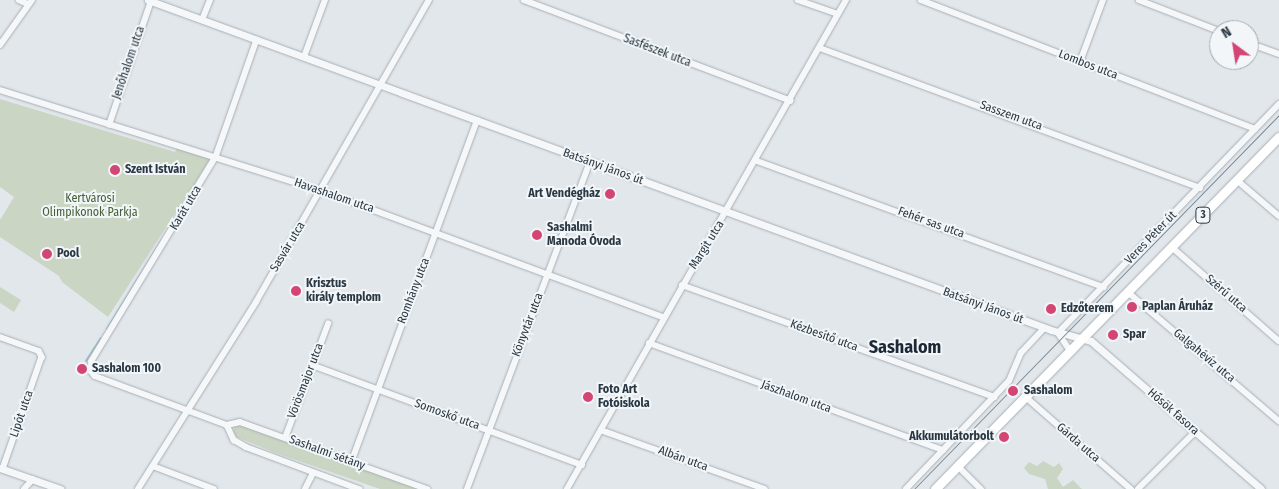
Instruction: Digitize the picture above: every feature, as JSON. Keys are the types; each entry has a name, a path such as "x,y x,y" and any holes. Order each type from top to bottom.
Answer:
{"main road":[{"name":"Veres Péter út","path":"936,489 1279,137"}],"street":[{"path":"0,45 30,2 19,0"},
{"name":"Batsányi János út","path":"149,0 1044,328 1084,338"},
{"name":"Jenőhalom utca","path":"108,124 149,0"},
{"path":"202,20 210,0"},
{"path":"304,57 325,0"},
{"name":"Sasvár utca","path":"138,489 188,411 322,191 429,0"},
{"name":"Sasfészek utca","path":"524,0 791,101"},
{"path":"798,0 838,14"},
{"name":"Margit utca","path":"567,489 663,317 727,212 791,101 846,0"},
{"name":"Lombos utca","path":"921,0 1255,129"},
{"path":"1080,62 1103,0"},
{"path":"1139,0 1209,27"},
{"name":"Karát utca","path":"90,365 216,157 257,40"},
{"path":"1259,47 1279,54"},
{"name":"Sasszem utca","path":"820,48 1200,188"},
{"name":"Havashalom utca","path":"0,90 322,191 663,317"},
{"name":"Veres Péter út","path":"1058,333 1279,104"},
{"name":"Romhány utca","path":"351,463 477,120"},
{"name":"Fehér sas utca","path":"757,160 1104,287"},
{"name":"Könyvtár utca","path":"466,489 590,162"},
{"path":"1237,180 1279,216"},
{"name":"Szérű utca","path":"1172,247 1279,341"},
{"name":"Kézbesítő utca","path":"682,285 994,397"},
{"name":"Galgahévíz utca","path":"1128,292 1279,421"},
{"name":"Vörösmajor utca","path":"285,438 328,324"},
{"path":"906,489 994,397 1014,373 1021,353 1044,328"},
{"path":"1058,333 1070,352"},
{"name":"Lipót utca","path":"0,337 39,351 42,360 2,468"},
{"name":"Hősök fasora","path":"1084,338 1093,342 1261,489"},
{"name":"Jászhalom utca","path":"649,343 944,450"},
{"name":"Sashalmi sétány","path":"90,365 95,376 188,411 227,425 240,422 427,489"},
{"name":"Somoskő utca","path":"312,365 582,465"},
{"name":"Gárda utca","path":"1026,397 1130,489"},
{"name":"Sashalmi sétány","path":"227,425 234,440 313,473 359,489"},
{"name":"Albán utca","path":"601,430 765,489"},
{"path":"1138,489 1195,432"},
{"path":"153,466 214,489"},
{"path":"958,466 981,489"},
{"path":"2,468 60,489"},
{"path":"305,489 313,473"},
{"path":"24,489 33,479"}],"green space":[{"name":"Kertvárosi Olimpikonok Parkja","path":"0,99 175,152 177,148 211,158 108,317 62,282 59,276 0,237 0,220 14,197 0,187"},
{"path":"0,287 21,300 14,312 0,303"},
{"path":"241,424 420,489 380,489 273,452 237,437 233,432 235,426"},
{"path":"1043,461 1054,467 1059,463 1063,469 1057,478 1063,487 1073,480 1082,489 1048,489 1045,479 1029,474 1024,468 1029,462 1037,466"}],"waterway":[{"path":"107,329 162,240"},
{"path":"86,361 101,338"}],"tram line":[{"path":"914,489 1279,115"}],"place":[{"name":"Szent István","path":"115,170"},
{"name":"Art Vendégház","path":"610,194"},
{"name":"Sashalmi Manoda Óvoda","path":"537,235"},
{"name":"Pool","path":"47,254"},
{"name":"Krisztus király templom","path":"296,291"},
{"name":"Paplan Áruház","path":"1132,307"},
{"name":"Edzőterem","path":"1051,309"},
{"name":"Spar","path":"1113,335"},
{"name":"Sashalom 100","path":"82,369"},
{"name":"Sashalom","path":"1013,391"},
{"name":"Foto Art Fotóiskola","path":"588,397"},
{"name":"Akkumulátorbolt","path":"1004,437"}],"district":[{"name":"Sashalom","path":"905,347"}]}
